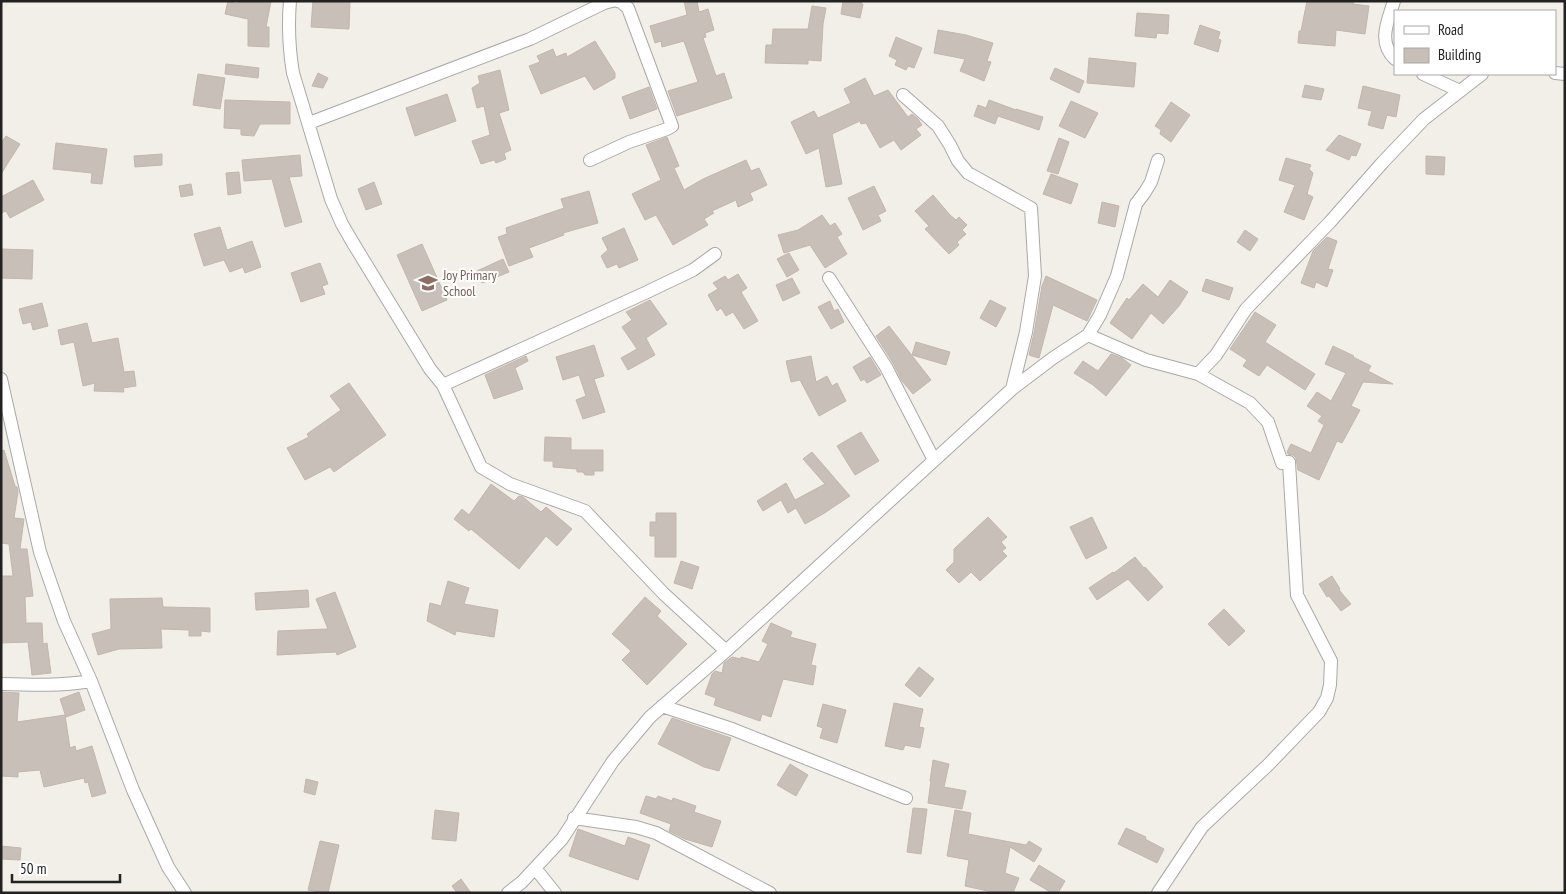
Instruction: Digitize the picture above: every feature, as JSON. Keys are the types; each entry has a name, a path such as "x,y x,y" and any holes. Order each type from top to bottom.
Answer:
{"street":[{"path":"290,1 290,53 293,72 331,199 342,224 430,369 442,385 481,467 510,484 585,511 664,594 726,651"},
{"path":"309,123 530,39 604,3 612,1"},
{"path":"590,160 629,142 672,126 628,8 617,1"},
{"path":"1394,1 1386,28 1385,44 1387,50 1394,58"},
{"path":"1425,75 1460,91"},
{"path":"1198,374 1216,355 1246,309 1330,222 1383,162 1424,120 1481,75"},
{"path":"903,95 938,126 958,161 968,174 1031,208 1035,276 1026,332 1012,389"},
{"path":"508,893 562,839 612,761 650,717 726,651 1012,389 1053,358 1088,335 1100,315 1118,276 1136,204 1150,182 1158,160"},
{"path":"442,385 693,270 715,254"},
{"path":"829,278 886,367 934,460"},
{"path":"1088,335 1146,360 1198,374 1250,403 1268,422 1282,463 1289,462 1297,595 1331,661 1330,685 1327,698 1319,712 1268,765 1202,827 1158,893"},
{"path":"1,379 40,552 64,621 91,681 133,790 168,867 184,893"},
{"path":"1,684 44,686 91,681"},
{"path":"662,706 732,729 906,798"},
{"path":"574,818 636,827 656,833 770,893"},
{"path":"535,868 555,893"}],"building":[{"path":"228,1 238,4 238,1 271,1 266,27 269,27 269,47 248,46 248,19 225,14"},
{"path":"313,1 350,1 349,29 311,27"},
{"path":"684,1 697,1 699,12 708,9 714,30 705,33 706,37 703,38 716,76 724,73 732,98 677,116 668,91 698,82 684,41 662,47 661,41 655,43 650,26 687,15"},
{"path":"843,1 862,1 860,18 841,14"},
{"path":"1307,1 1354,1 1353,4 1369,6 1365,34 1336,30 1335,46 1298,43 1299,31 1301,31"},
{"path":"812,6 826,8 821,61 808,60 808,64 765,63 766,45 772,45 773,29 808,29"},
{"path":"1137,13 1169,15 1168,34 1157,33 1156,38 1135,36"},
{"path":"1200,25 1220,32 1218,39 1221,40 1218,52 1194,44"},
{"path":"938,30 966,35 993,43 987,61 991,62 984,81 960,71 965,59 934,53"},
{"path":"896,37 922,48 914,68 908,66 906,70 895,65 897,60 889,56"},
{"path":"595,41 615,73 615,78 594,90 585,76 541,94 529,66 540,62 537,56 553,49 556,57 566,53 567,57"},
{"path":"1089,58 1136,63 1134,87 1087,83"},
{"path":"226,64 259,68 258,78 225,74"},
{"path":"1055,68 1084,81 1079,93 1050,79"},
{"path":"500,70 509,110 499,113 511,150 504,153 506,159 496,163 494,160 481,164 472,141 490,135 484,106 477,108 472,88 480,83 478,76"},
{"path":"318,73 328,78 323,88 312,86"},
{"path":"198,74 225,78 220,109 193,105"},
{"path":"865,78 874,96 888,90 908,117 912,114 918,119 922,125 916,129 921,135 901,150 894,140 880,148 866,123 861,124 860,121 832,134 842,184 826,187 819,148 806,154 791,122 814,111 818,118 851,103 844,89"},
{"path":"1305,85 1324,89 1321,100 1302,97"},
{"path":"1363,86 1400,95 1396,117 1387,115 1383,129 1368,125 1372,111 1358,108"},
{"path":"649,87 657,109 630,119 622,97"},
{"path":"447,94 456,121 415,136 406,108"},
{"path":"225,100 290,102 290,124 260,124 254,136 241,135 241,129 224,128"},
{"path":"989,100 1043,117 1039,130 998,116 995,124 974,116 978,105 986,108"},
{"path":"1071,101 1098,113 1085,138 1059,126"},
{"path":"1171,102 1190,115 1171,142 1160,134 1161,130 1155,126"},
{"path":"1339,135 1361,144 1356,156 1351,155 1349,160 1326,150"},
{"path":"6,136 20,144 1,174 1,143"},
{"path":"667,137 679,166 674,168 684,190 703,179 746,160 751,171 759,168 767,185 750,193 753,200 738,207 736,200 712,211 714,213 704,219 708,225 673,245 656,215 645,220 632,194 661,180 646,145"},
{"path":"1059,138 1069,142 1058,174 1047,171"},
{"path":"56,143 107,149 102,184 91,183 92,173 53,169"},
{"path":"162,154 162,165 135,167 134,156"},
{"path":"300,155 302,176 289,177 302,222 285,227 272,179 244,181 242,160"},
{"path":"1426,156 1445,157 1444,175 1426,174"},
{"path":"1286,158 1311,165 1309,169 1313,173 1307,194 1313,197 1304,220 1284,212 1295,185 1279,180"},
{"path":"239,172 241,193 228,195 226,173"},
{"path":"1051,174 1078,184 1071,204 1043,194"},
{"path":"33,180 44,200 10,218 6,211 1,213 1,197"},
{"path":"374,182 382,204 366,210 358,189"},
{"path":"191,184 193,195 181,197 179,186"},
{"path":"874,186 886,211 878,215 881,221 863,230 848,198"},
{"path":"589,191 598,223 563,233 564,235 529,248 533,257 509,266 498,237 507,234 506,228 564,208 561,199"},
{"path":"933,195 950,215 956,220 959,217 967,225 962,230 966,234 957,242 959,245 949,254 925,229 929,226 915,211"},
{"path":"1102,202 1119,206 1115,227 1098,223"},
{"path":"822,215 830,226 835,223 842,234 837,237 847,254 825,268 810,245 784,253 778,235 798,230"},
{"path":"220,227 227,250 252,241 261,267 245,273 243,267 230,272 224,260 204,266 194,234"},
{"path":"624,228 638,260 619,268 617,264 607,268 601,256 608,250 602,238"},
{"path":"1245,230 1258,239 1250,251 1237,242"},
{"path":"1327,237 1337,241 1328,269 1333,270 1327,287 1316,282 1314,288 1301,283 1313,251"},
{"path":"422,244 447,300 422,311 397,255"},
{"path":"1,249 33,250 32,279 1,278"},
{"path":"789,253 799,270 787,277 777,259"},
{"path":"503,259 509,272 482,283 477,271"},
{"path":"320,263 328,284 322,286 325,294 301,302 291,273"},
{"path":"738,274 747,288 741,292 758,321 744,329 733,312 726,316 721,308 717,311 708,295 718,289 713,283 725,276 728,280"},
{"path":"1046,276 1097,300 1087,321 1053,305 1039,358 1029,355 1042,286"},
{"path":"792,278 800,293 783,301 776,285"},
{"path":"1206,279 1233,288 1229,300 1202,291"},
{"path":"1170,280 1188,292 1179,306 1163,324 1151,313 1132,339 1110,323 1127,298 1129,300 1143,284 1158,297"},
{"path":"650,300 667,324 646,338 655,355 628,370 621,358 637,349 622,327 632,320 626,312"},
{"path":"990,300 1006,308 996,327 980,318"},
{"path":"830,301 834,311 838,309 844,322 831,329 818,307"},
{"path":"42,303 48,326 33,330 31,322 23,324 19,309"},
{"path":"1255,312 1276,325 1265,342 1315,374 1305,390 1267,365 1259,376 1243,366 1247,360 1230,349"},
{"path":"87,323 92,343 118,338 124,372 134,371 136,386 123,388 124,392 94,391 95,383 83,386 74,342 61,345 58,330"},
{"path":"889,326 931,380 913,394 902,381 876,336"},
{"path":"916,342 950,352 946,365 912,355"},
{"path":"594,345 604,376 594,379 605,412 583,419 576,400 586,396 579,375 563,380 556,357"},
{"path":"1333,346 1371,366 1368,371 1393,384 1363,382 1351,406 1360,410 1342,443 1337,441 1319,480 1298,470 1296,458 1287,452 1291,444 1311,453 1324,425 1318,421 1322,416 1307,406 1317,392 1331,401 1346,373 1325,364"},
{"path":"1111,354 1122,358 1131,365 1106,396 1074,373 1083,361 1098,371"},
{"path":"526,356 528,361 515,368 523,389 494,399 485,375"},
{"path":"811,356 816,382 827,376 832,386 837,383 846,401 819,416 800,380 791,382 786,361"},
{"path":"870,357 881,375 867,383 864,379 861,381 853,367"},
{"path":"349,383 386,435 334,472 330,467 305,480 287,448 309,437 307,434 341,410 330,396"},
{"path":"861,432 879,461 855,475 837,446"},
{"path":"545,437 571,438 571,450 603,450 603,471 594,471 594,475 585,475 583,472 577,472 577,469 553,467 553,461 544,461"},
{"path":"4,450 18,492 14,518 24,519 20,549 27,549 33,596 25,597 26,623 42,623 43,644 47,643 51,673 32,675 28,642 1,643 1,576 13,576 9,544 1,543 1,451"},
{"path":"812,452 850,496 805,524 796,508 788,513 781,500 763,511 757,501 786,483 795,500 825,484 803,459"},
{"path":"491,484 514,501 519,496 523,497 541,512 546,507 572,529 557,546 546,536 519,569 471,529 469,531 454,519 462,509 469,515"},
{"path":"656,513 676,513 676,557 655,557 655,536 650,536 650,522 656,522"},
{"path":"988,517 1007,537 1001,542 1006,548 1002,551 1007,556 980,581 971,572 959,583 946,570 954,562 954,549"},
{"path":"1092,517 1107,548 1086,559 1070,527"},
{"path":"1135,557 1163,587 1148,601 1128,579 1097,600 1089,588 1114,573"},
{"path":"681,561 699,567 692,589 674,583"},
{"path":"1332,576 1339,590 1351,604 1341,611 1329,596 1327,597 1319,584"},
{"path":"448,581 469,588 464,604 498,610 494,637 456,631 455,635 427,621 430,603 441,606"},
{"path":"308,590 309,607 256,610 255,593"},
{"path":"335,592 356,647 337,655 336,652 277,655 278,631 328,629 316,599"},
{"path":"645,597 661,611 657,616 687,644 647,685 622,660 631,651 612,634"},
{"path":"162,598 163,607 210,608 210,632 201,631 201,636 189,636 189,630 161,629 162,648 119,649 98,655 92,634 111,629 110,599"},
{"path":"1224,609 1245,631 1229,646 1208,624"},
{"path":"771,623 792,632 790,637 816,644 811,665 816,666 813,685 783,679 771,717 762,714 760,721 714,705 716,698 705,694 712,674 715,671 722,673 724,663 732,657 741,659 741,657 759,662 768,644 762,641"},
{"path":"919,667 934,679 920,697 905,685"},
{"path":"1,692 19,693 17,722 65,715 70,748 75,746 76,751 92,746 106,793 92,797 88,782 85,783 84,778 44,787 40,770 18,772 18,777 1,776"},
{"path":"79,692 85,710 66,717 60,699"},
{"path":"894,703 923,709 919,727 924,728 920,748 905,745 903,750 885,746"},
{"path":"823,704 846,710 837,743 820,738 823,728 817,726"},
{"path":"672,718 731,738 719,771 704,767 658,744"},
{"path":"933,760 949,764 944,787 966,791 962,809 928,803"},
{"path":"790,764 808,775 796,796 777,785"},
{"path":"306,779 318,782 315,795 304,792"},
{"path":"646,796 656,799 658,796 672,801 673,798 696,806 694,812 721,821 712,847 685,839 669,831 671,824 640,813"},
{"path":"913,808 927,809 921,854 907,852"},
{"path":"435,810 459,813 456,841 432,839"},
{"path":"955,810 971,813 968,834 1026,845 1029,841 1042,849 1034,862 1010,847 1005,873 1019,878 1013,893 997,893 965,886 969,860 947,856"},
{"path":"1126,828 1146,837 1145,839 1164,849 1157,863 1118,844"},
{"path":"578,829 625,846 628,837 650,845 638,880 569,856"},
{"path":"320,841 339,845 328,893 308,890"},
{"path":"1,846 21,848 20,860 1,859"},
{"path":"1039,865 1065,881 1058,893 1052,893 1030,880"},
{"path":"461,879 471,893 457,893 452,886"}],"place":[{"name":"Joy Primary School","path":"428,283"}]}
